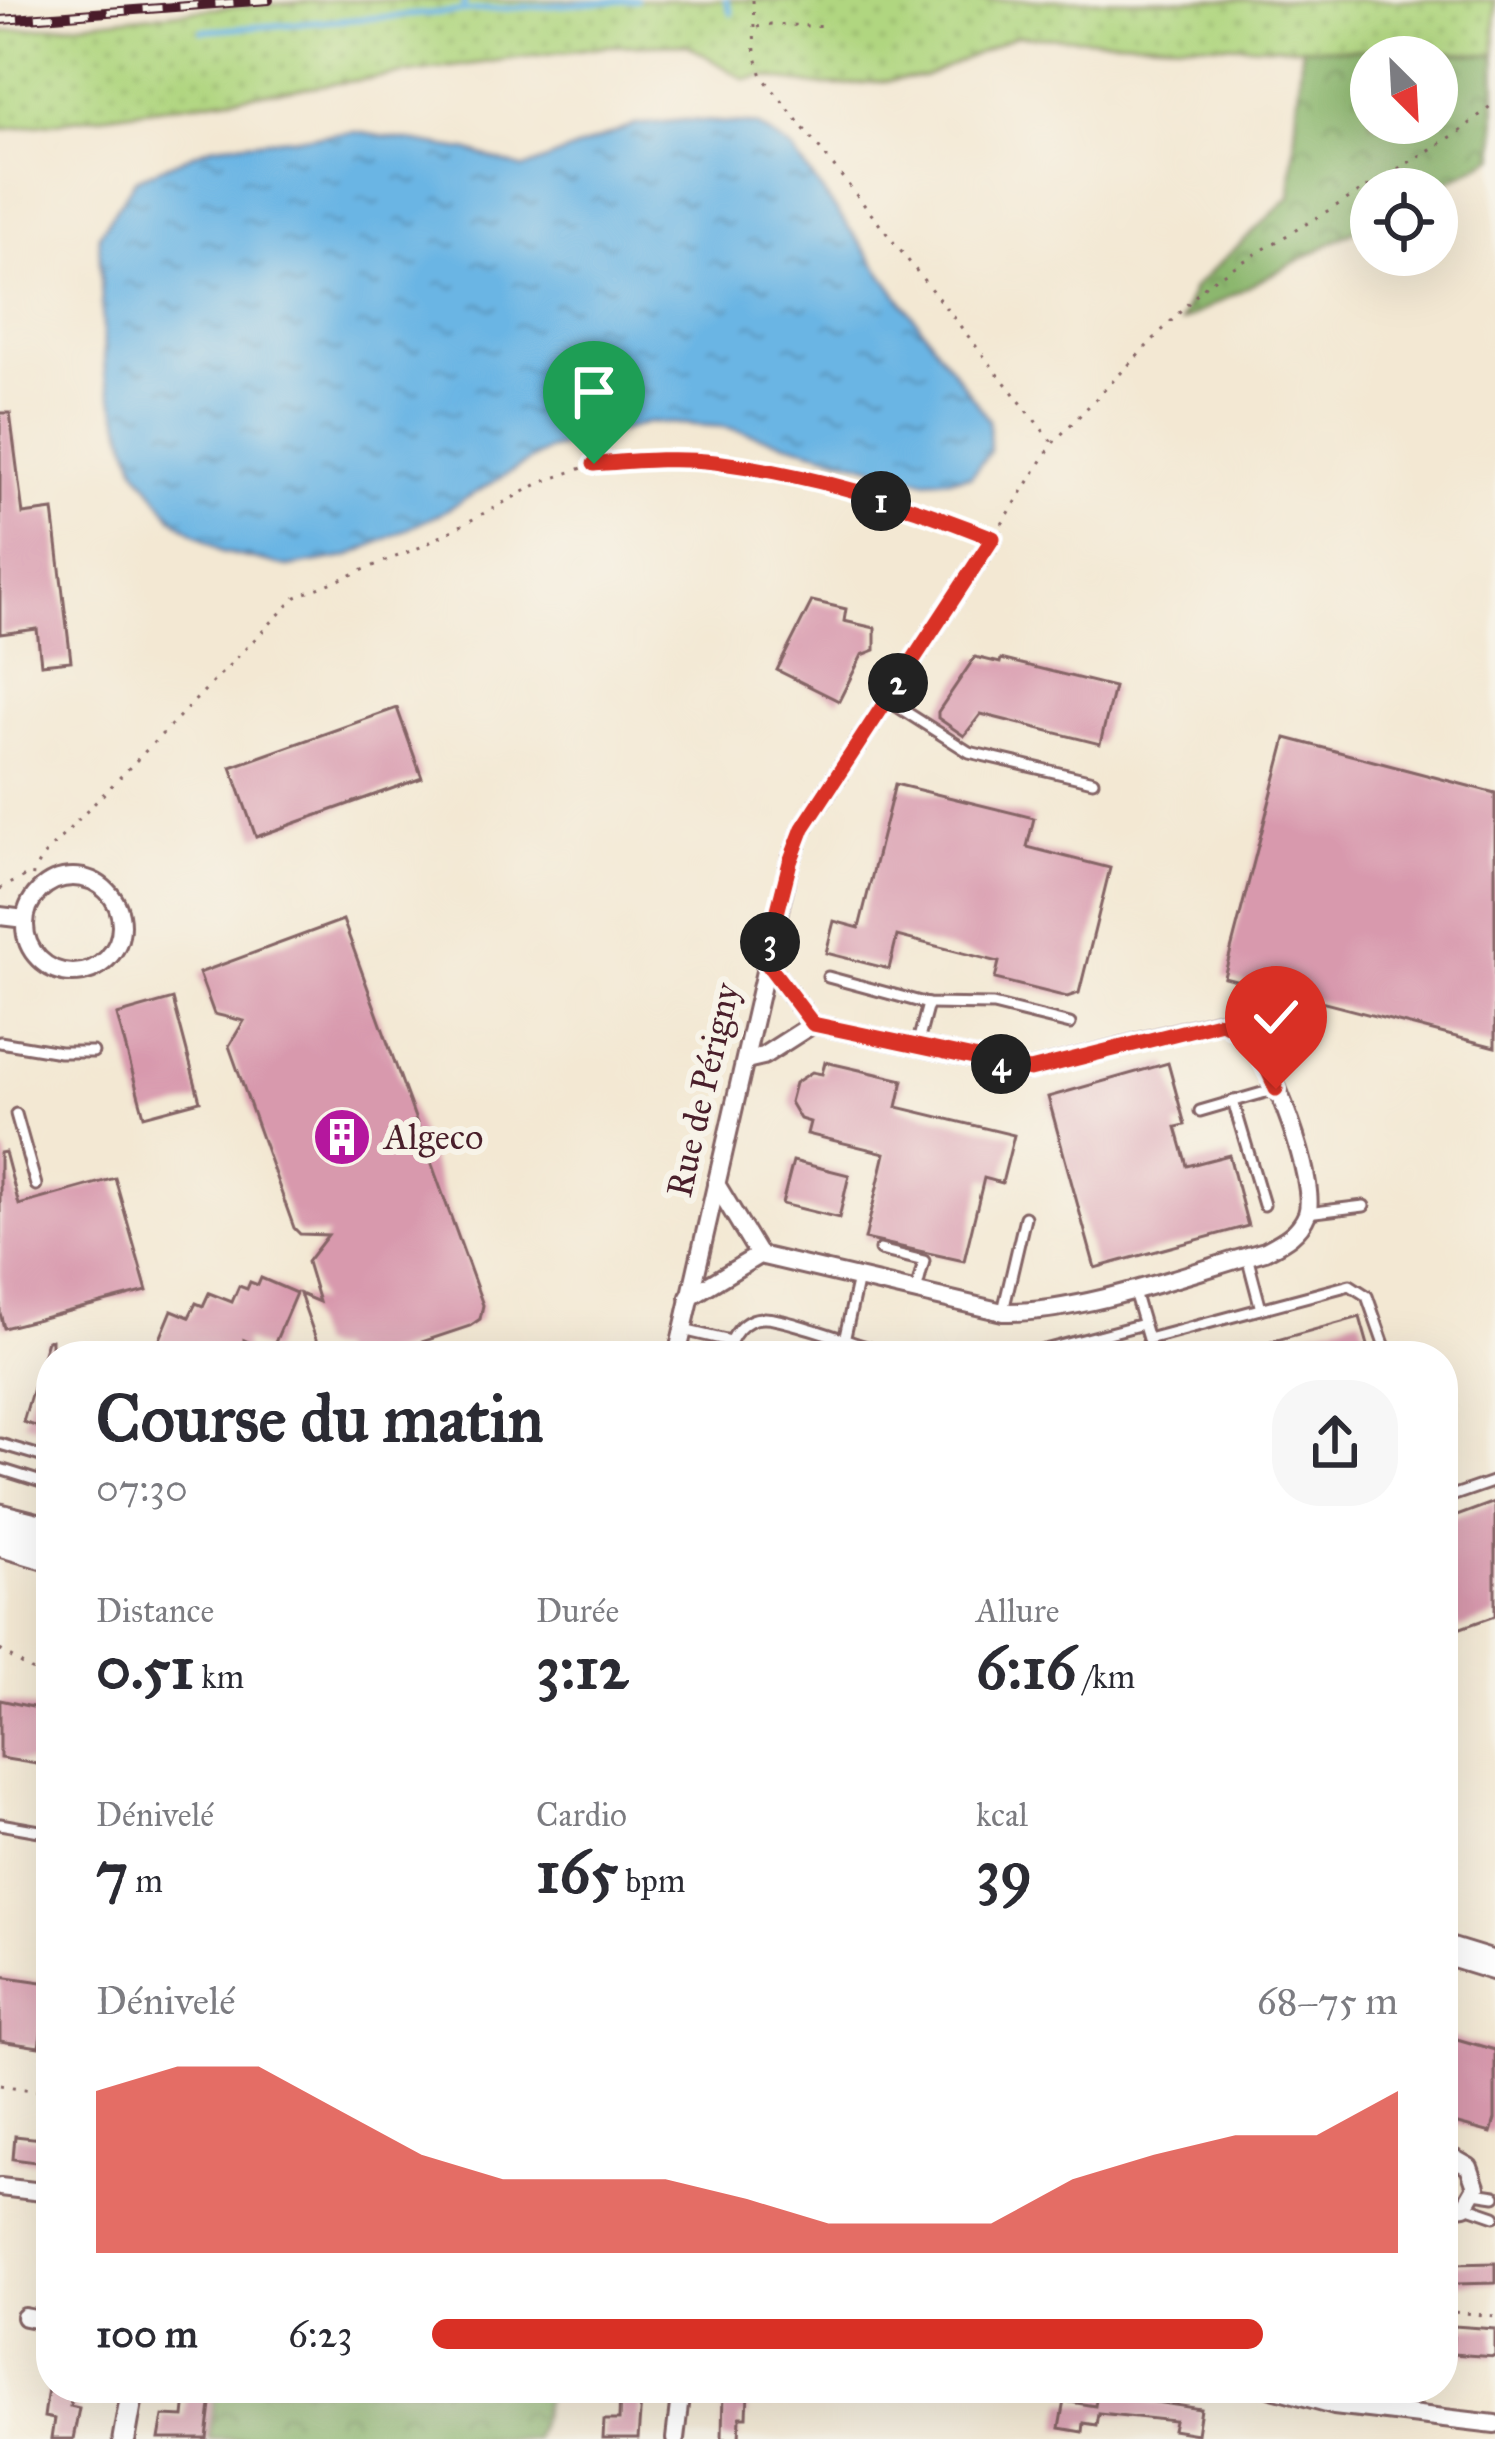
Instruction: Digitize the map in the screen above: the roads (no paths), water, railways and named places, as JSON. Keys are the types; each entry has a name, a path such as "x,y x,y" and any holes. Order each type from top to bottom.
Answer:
{"main road":[{"path":"0,1518 36,1528"},
{"path":"0,1542 36,1553"},
{"path":"1458,1955 1495,1966"}],"street":[{"name":"Rue de Périgny","path":"680,1341 765,961 803,828 993,538"},
{"path":"63,878 93,881 115,902 121,921 118,940 100,964 82,972 62,972 33,953 25,919 31,900 45,886 63,878"},
{"path":"0,916 25,919"},
{"path":"689,1297 759,1255 1003,1312 1030,1313 1247,1256 1292,1237 1307,1213 1309,1186 1300,1151 1263,1058 1246,1033 1222,1022 1030,1070 813,1024 765,961"},
{"path":"746,1060 763,1056 813,1024"},
{"path":"716,1184 759,1255"},
{"path":"1458,2162 1474,2174"},
{"path":"1474,2174 1495,2167"},
{"path":"1458,2204 1470,2200 1474,2174"},
{"path":"0,2187 36,2191"},
{"path":"25,2317 36,2319"},
{"path":"124,2439 130,2403"},
{"path":"675,2439 679,2403"},
{"path":"1327,2403 1495,2424"}],"lane":[{"path":"887,700 969,752 1093,781"},
{"path":"828,977 928,1004 993,1005 1070,1024"},
{"path":"917,1046 928,1004"},
{"path":"0,1042 93,1052"},
{"path":"1200,1111 1276,1089"},
{"path":"1233,1101 1264,1205"},
{"path":"16,1114 36,1185"},
{"path":"1307,1213 1364,1206"},
{"path":"1003,1312 1025,1217"},
{"path":"880,1250 925,1261 916,1292"},
{"path":"1247,1256 1261,1309"},
{"path":"682,1330 730,1341 741,1325 762,1317 844,1341 858,1279"},
{"path":"1133,1288 1148,1340 1350,1285 1367,1296 1383,1341"},
{"path":"1079,1341 1144,1324"},
{"path":"0,1444 36,1455"},
{"path":"0,1469 36,1480"},
{"path":"1458,1494 1495,1481"},
{"path":"0,1824 36,1830"},
{"path":"1470,2200 1495,2196"},
{"path":"1470,2200 1495,2216"}],"water":[{"path":"686,120 757,125 792,150 989,420 990,451 971,476 926,480 725,427 651,422 548,450 441,513 347,557 288,567 222,552 173,518 136,468 105,375 99,235 136,179 215,145 356,132 470,151 524,169 635,125"}],"waterway":[{"path":"464,0 464,11 636,0"},
{"path":"726,0 731,13"},
{"path":"202,31 464,11"}],"railway":[{"path":"0,20 269,0"}],"place":[{"name":"Algeco","path":"342,1137"}]}
